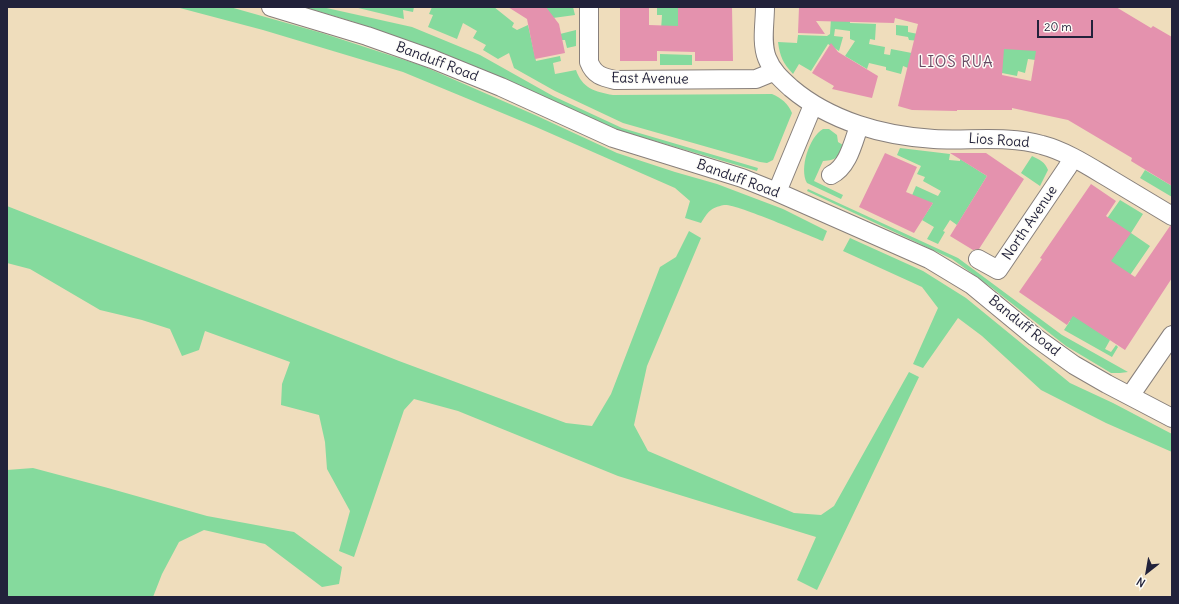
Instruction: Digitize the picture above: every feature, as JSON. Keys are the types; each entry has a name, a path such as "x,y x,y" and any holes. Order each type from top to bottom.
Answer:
{"street":[{"name":"Banduff Road","path":"271,7 367,36 432,59 501,87 613,138 742,178 916,252 952,271 990,299 1055,352 1074,365 1172,418"},
{"name":"East Avenue","path":"589,7 589,62 592,69 604,78 615,80 756,79 773,72"},
{"path":"765,7 764,48 773,72"},
{"name":"Lios Road","path":"773,72 813,105 859,126 903,135 933,139 1021,141 1043,145 1073,158 1172,216"},
{"path":"777,192 813,105"},
{"path":"831,175 837,172 844,165 859,126"},
{"name":"North Avenue","path":"978,259 998,270 1073,158"},
{"path":"1130,396 1172,335"}],"green space":[{"path":"176,7 230,7 322,33 423,66 617,153 717,184 783,209 827,231 823,241 756,214 724,205 710,211 701,223 685,218 690,201 675,188 536,127 403,72 263,30"},
{"path":"304,7 322,7 412,27 480,55 553,96 622,128 758,168 757,171 621,131 445,54 354,22"},
{"path":"354,7 414,7 413,12 403,10 404,19"},
{"path":"432,7 494,7 514,23 512,27 517,30 528,25 536,61 560,56 561,61 553,63 555,74 576,70 582,81 595,91 613,95 772,94 784,101 792,113 773,160 767,163 623,123 555,91 514,68 509,53 498,59 483,50 486,45 473,38 477,31 463,23 457,39 428,27 433,15 429,14"},
{"path":"536,7 573,7 575,15 553,18"},
{"path":"657,7 700,7 692,29 661,30 662,15 657,15"},
{"path":"837,7 850,7 850,23 876,24 875,40 870,39 869,44 885,47 884,54 890,55 891,49 917,54 917,61 923,62 924,55 920,54 920,41 909,40 908,37 896,35 896,25 908,26 908,32 918,34 918,22 929,21 929,38 941,39 940,28 951,27 952,45 940,46 940,73 922,73 921,77 912,75 913,70 903,66 901,74 886,70 886,67 869,63 867,69 845,56 855,41 850,39 850,31 835,29 834,36 843,37 839,51 828,44 811,71 799,64 793,74 782,60 778,42 797,43 798,35 827,36 830,34 831,18 836,18"},
{"path":"1001,25 1046,30 1035,60 1028,59 1025,73 1018,71 1017,76 1002,73"},
{"path":"576,30 576,46 567,48 565,40 561,40 560,34"},
{"path":"660,54 692,55 692,65 660,65"},
{"path":"823,129 829,129 837,135 838,142 843,145 834,159 823,161 814,181 843,195 841,199 807,183 805,177 805,162 810,146 813,139"},
{"path":"900,148 950,154 949,160 960,161 960,159 987,176 957,225 950,220 943,231 945,232 938,244 927,239 934,227 922,220 920,223 933,203 910,200 916,186 938,196 941,191 923,181 925,177 917,174 921,166 897,155"},
{"path":"1032,156 1044,163 1048,170 1040,186 1021,173"},
{"path":"1145,170 1172,186 1172,197 1140,178"},
{"path":"808,189 958,258 1062,335 1128,372 1111,373 1066,346 992,288 952,259 807,191"},
{"path":"1120,200 1143,214 1131,233 1150,246 1126,281 1099,248 1108,217"},
{"path":"7,206 399,361 566,423 592,426 611,394 660,267 676,257 689,231 701,238 647,366 634,425 648,451 794,513 821,515 834,506 909,372 919,377 817,590 797,580 816,537 618,476 458,411 414,399 404,410 354,557 339,551 350,511 327,469 325,442 319,415 281,405 282,384 290,362 205,331 199,350 182,356 170,329 142,320 100,310 30,269 7,263"},
{"path":"850,238 923,271 966,298 1070,383 1113,403 1172,434 1172,452 1106,423 1041,390 982,336 958,318 923,368 913,364 938,308 922,287 843,251"},
{"path":"1061,300 1110,340 1105,349 1111,352 1116,345 1118,347 1112,357 1064,330 1070,321 1060,315"},
{"path":"33,468 207,516 294,532 342,567 339,584 322,587 265,544 204,530 179,542 162,574 153,597 7,597 7,470"}],"building":[{"path":"508,7 546,7 559,24 565,53 535,59 527,19"},
{"path":"620,7 649,7 649,25 678,26 678,7 732,7 733,61 695,61 695,52 657,51 657,61 620,61"},
{"path":"799,7 1116,7 1151,28 1153,26 1172,37 1172,186 1131,161 1132,158 1068,120 1012,108 1012,110 957,111 912,110 898,106 918,24 895,18 894,23 816,21 825,34 798,33","holes":["1004,49 1036,51 1031,81 1002,75"]},
{"path":"831,43 838,52 878,76 872,98 832,89 834,86 812,73"},
{"path":"885,153 917,167 906,192 933,203 914,233 859,207"},
{"path":"950,153 986,153 1024,179 979,249 973,250 950,236 987,176"},
{"path":"1091,184 1116,201 1106,216 1131,233 1111,261 1135,277 1170,226 1172,226 1172,278 1125,350 1073,316 1067,325 1019,292 1042,259 1040,258"}],"district":[{"name":"LIOS RUA","path":"956,63"}]}
